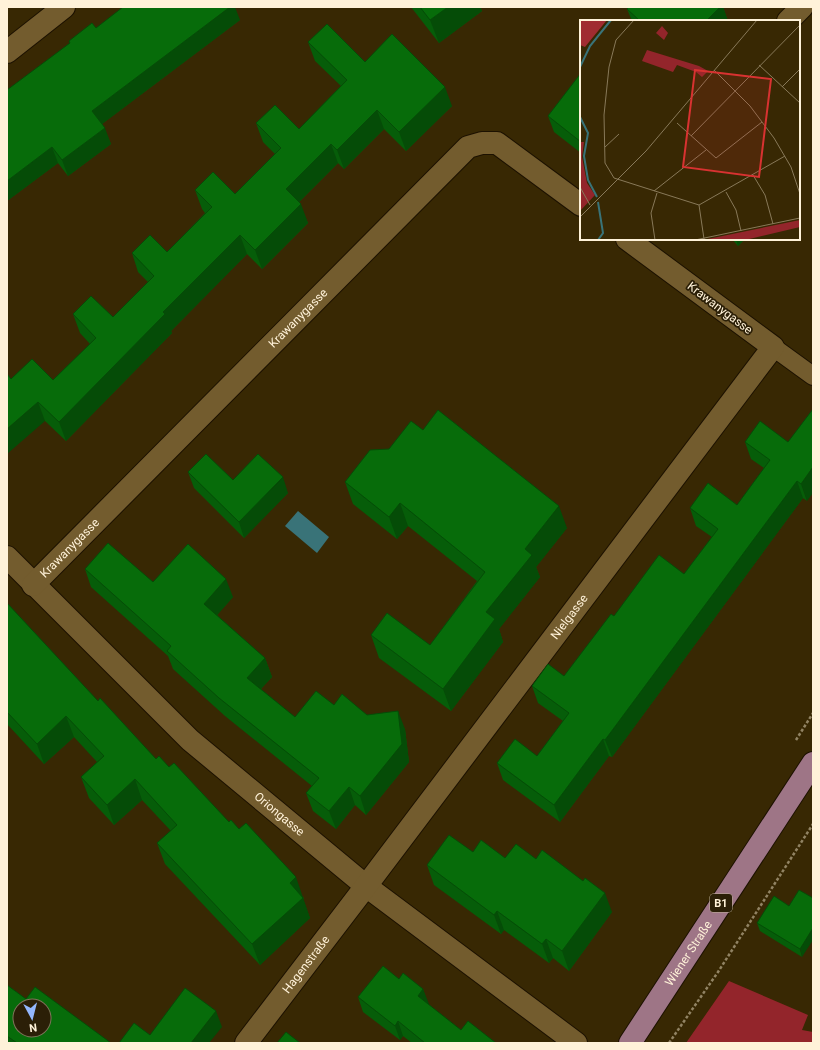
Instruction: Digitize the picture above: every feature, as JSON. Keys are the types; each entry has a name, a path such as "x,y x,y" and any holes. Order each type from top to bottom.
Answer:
{"main road":[{"name":"Wiener Straße","path":"630,1043 813,763"}],"street":[{"path":"789,20 802,7"},
{"path":"7,52 62,8"},
{"name":"Krawanygasse","path":"33,585 468,147 482,142 497,143 580,204"},
{"name":"Krawanygasse","path":"628,240 773,347"},
{"name":"Nielgasse","path":"366,886 773,347"},
{"name":"Oriongasse","path":"7,557 33,585 190,740 366,886 576,1043"},
{"name":"Hagenstraße","path":"246,1043 366,886"}],"lane":[{"name":"Krawanygasse","path":"773,347 813,376"}],"path":[{"path":"669,1043 718,972 813,824"}],"shaded area":[{"path":"729,981 808,1015 802,1030 813,1032 813,1043 686,1043"}],"water":[{"path":"298,511 329,537 317,553 285,526"}],"building":[{"path":"123,7 230,7 92,111 105,128 62,160 52,147 7,181 7,90 70,43 69,41 92,23 96,28"},
{"path":"420,7 448,7 430,20"},
{"path":"629,7 720,7 707,20 639,20 627,9"},
{"path":"327,24 365,62 392,34 445,87 399,132 377,110 337,150 331,144 286,189 301,204 255,250 240,235 163,312 165,314 59,422 38,402 7,429 7,374 11,379 32,359 53,380 96,338 73,314 91,296 113,317 154,276 132,253 150,235 167,252 212,207 195,190 213,172 235,194 281,148 256,123 275,105 299,129 347,80 308,42"},
{"path":"580,74 580,141 548,116"},
{"path":"813,409 813,467 801,484 797,481 605,740 603,739 554,805 497,763 515,739 537,756 569,713 532,686 548,664 564,676 611,614 614,616 659,555 684,574 718,529 690,508 708,483 737,505 770,460 745,442 760,421 788,442"},
{"path":"438,410 559,506 525,549 532,555 486,612 495,619 443,689 371,635 387,613 430,645 485,572 400,503 389,517 345,482 370,450 389,449 411,421 423,430"},
{"path":"206,454 233,480 258,454 283,477 239,522 188,472"},
{"path":"108,543 153,582 188,544 226,579 204,604 265,658 247,678 295,717 316,691 334,705 342,694 367,715 398,711 402,744 360,796 349,787 329,811 306,793 319,778 219,698 167,651 171,646 85,569"},
{"path":"7,603 98,701 100,698 156,759 159,756 169,767 174,763 229,822 231,820 239,829 246,823 296,877 290,883 303,898 252,944 157,843 177,825 135,779 107,805 81,777 104,756 66,716 37,744 7,712"},
{"path":"449,835 473,852 481,840 505,858 516,844 536,859 542,850 583,881 585,878 605,893 562,951 546,939 542,944 497,911 494,915 427,865"},
{"path":"799,890 813,898 813,928 800,949 757,923 774,896 789,906"},
{"path":"383,966 399,979 403,973 423,989 418,996 461,1030 468,1021 496,1043 425,1043 398,1021 395,1026 358,997"},
{"path":"7,985 25,998 12,998 12,1038 52,1038 52,1000 111,1043 17,1043 7,1036"},
{"path":"35,987 50,998 27,998"},
{"path":"185,988 216,1011 191,1043 119,1043 134,1023 150,1035"},
{"path":"286,1032 300,1043 277,1043"}]}
